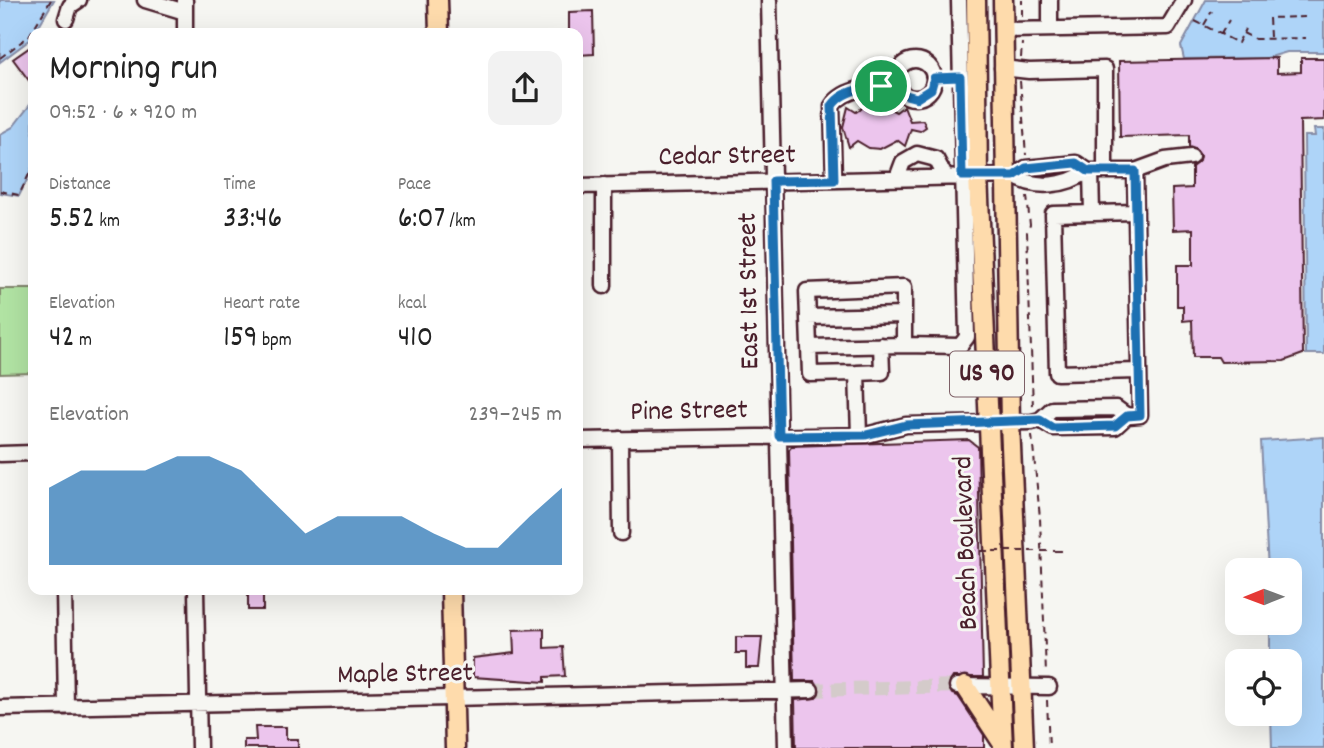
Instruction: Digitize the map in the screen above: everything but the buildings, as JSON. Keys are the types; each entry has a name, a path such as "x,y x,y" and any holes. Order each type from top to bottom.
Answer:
{"main road":[{"path":"439,0 439,28"},
{"name":"Beach Boulevard","path":"976,0 970,175 989,424 1003,746"},
{"name":"Beach Boulevard","path":"1003,0 1002,68 1009,176 1010,423 1024,748"},
{"path":"451,595 455,748"},
{"path":"961,686 1003,746"}],"street":[{"path":"66,19 69,6 79,0"},
{"path":"145,0 185,6 185,28"},
{"name":"East 1st Street","path":"769,0 786,748"},
{"path":"809,347 960,346 967,337 970,175 960,77 959,0"},
{"path":"1050,0 1050,29"},
{"path":"1002,30 1168,27 1184,0"},
{"path":"910,60 926,63 934,78 931,89 922,96 906,95 898,87 896,78 899,69 910,60"},
{"path":"1002,68 1029,71 1105,69 1092,213"},
{"path":"934,78 960,77"},
{"path":"834,180 832,106 836,100 869,88 898,87"},
{"path":"897,178 903,162 917,154 936,159 945,176"},
{"name":"Cedar Street","path":"583,186 1009,176 1026,168 1076,163 1095,171 1135,171 1165,160 1191,157"},
{"path":"1135,171 1136,212 1139,371 1057,373 1053,214 1136,212"},
{"path":"604,185 604,286"},
{"path":"881,345 882,372 810,374 807,291 904,287 904,345"},
{"path":"808,317 904,315"},
{"name":"Pine Street","path":"583,440 859,435 906,425 1040,420 1053,428 1115,426 1127,416 1140,415 1139,371"},
{"path":"857,373 859,435"},
{"path":"620,439 621,533"},
{"path":"0,454 28,453"},
{"path":"64,595 66,707"},
{"path":"196,595 199,748"},
{"path":"961,686 1047,688"},
{"name":"Maple Street","path":"0,708 811,690"}],"path":[{"path":"34,28 51,0"},
{"path":"1204,25 1212,11"},
{"path":"1270,39 1269,18 1305,17"},
{"path":"1221,34 1229,20"},
{"path":"1195,21 1237,43 1245,29"},
{"path":"1243,33 1255,39 1306,38"},
{"path":"0,58 28,37"},
{"path":"1020,83 1026,162"},
{"path":"0,191 19,194 28,176"},
{"path":"1027,194 1030,225 1027,232 1030,264 1027,270 1033,401"},
{"path":"1032,442 1040,518 1049,748"},
{"path":"957,551 1064,551"}],"green space":[{"path":"0,289 28,289 28,373 0,374"}],"water":[{"path":"0,0 54,0 37,28 28,28 28,41 0,62"},
{"path":"1206,0 1324,0 1324,52 1287,52 1267,58 1184,59 1181,46"},
{"path":"28,108 28,178 19,196 0,193 0,134 13,127"},
{"path":"1314,129 1324,129 1324,354 1306,354 1304,136 1315,136"},
{"path":"1324,437 1324,748 1272,748 1271,726 1302,726 1302,649 1270,649 1270,635 1302,635 1302,558 1267,558 1261,441"}],"tunnel":[{"path":"811,690 957,686"}],"route":[{"path":"960,77 962,176 1014,176 1026,168 1076,163 1088,171 1135,171 1140,415 1127,416 1115,426 1053,428 1040,420 906,425 866,435 779,436 773,181 834,180 832,106 841,96 881,86 898,87 906,95 917,98 931,89 934,78 960,77"}]}
